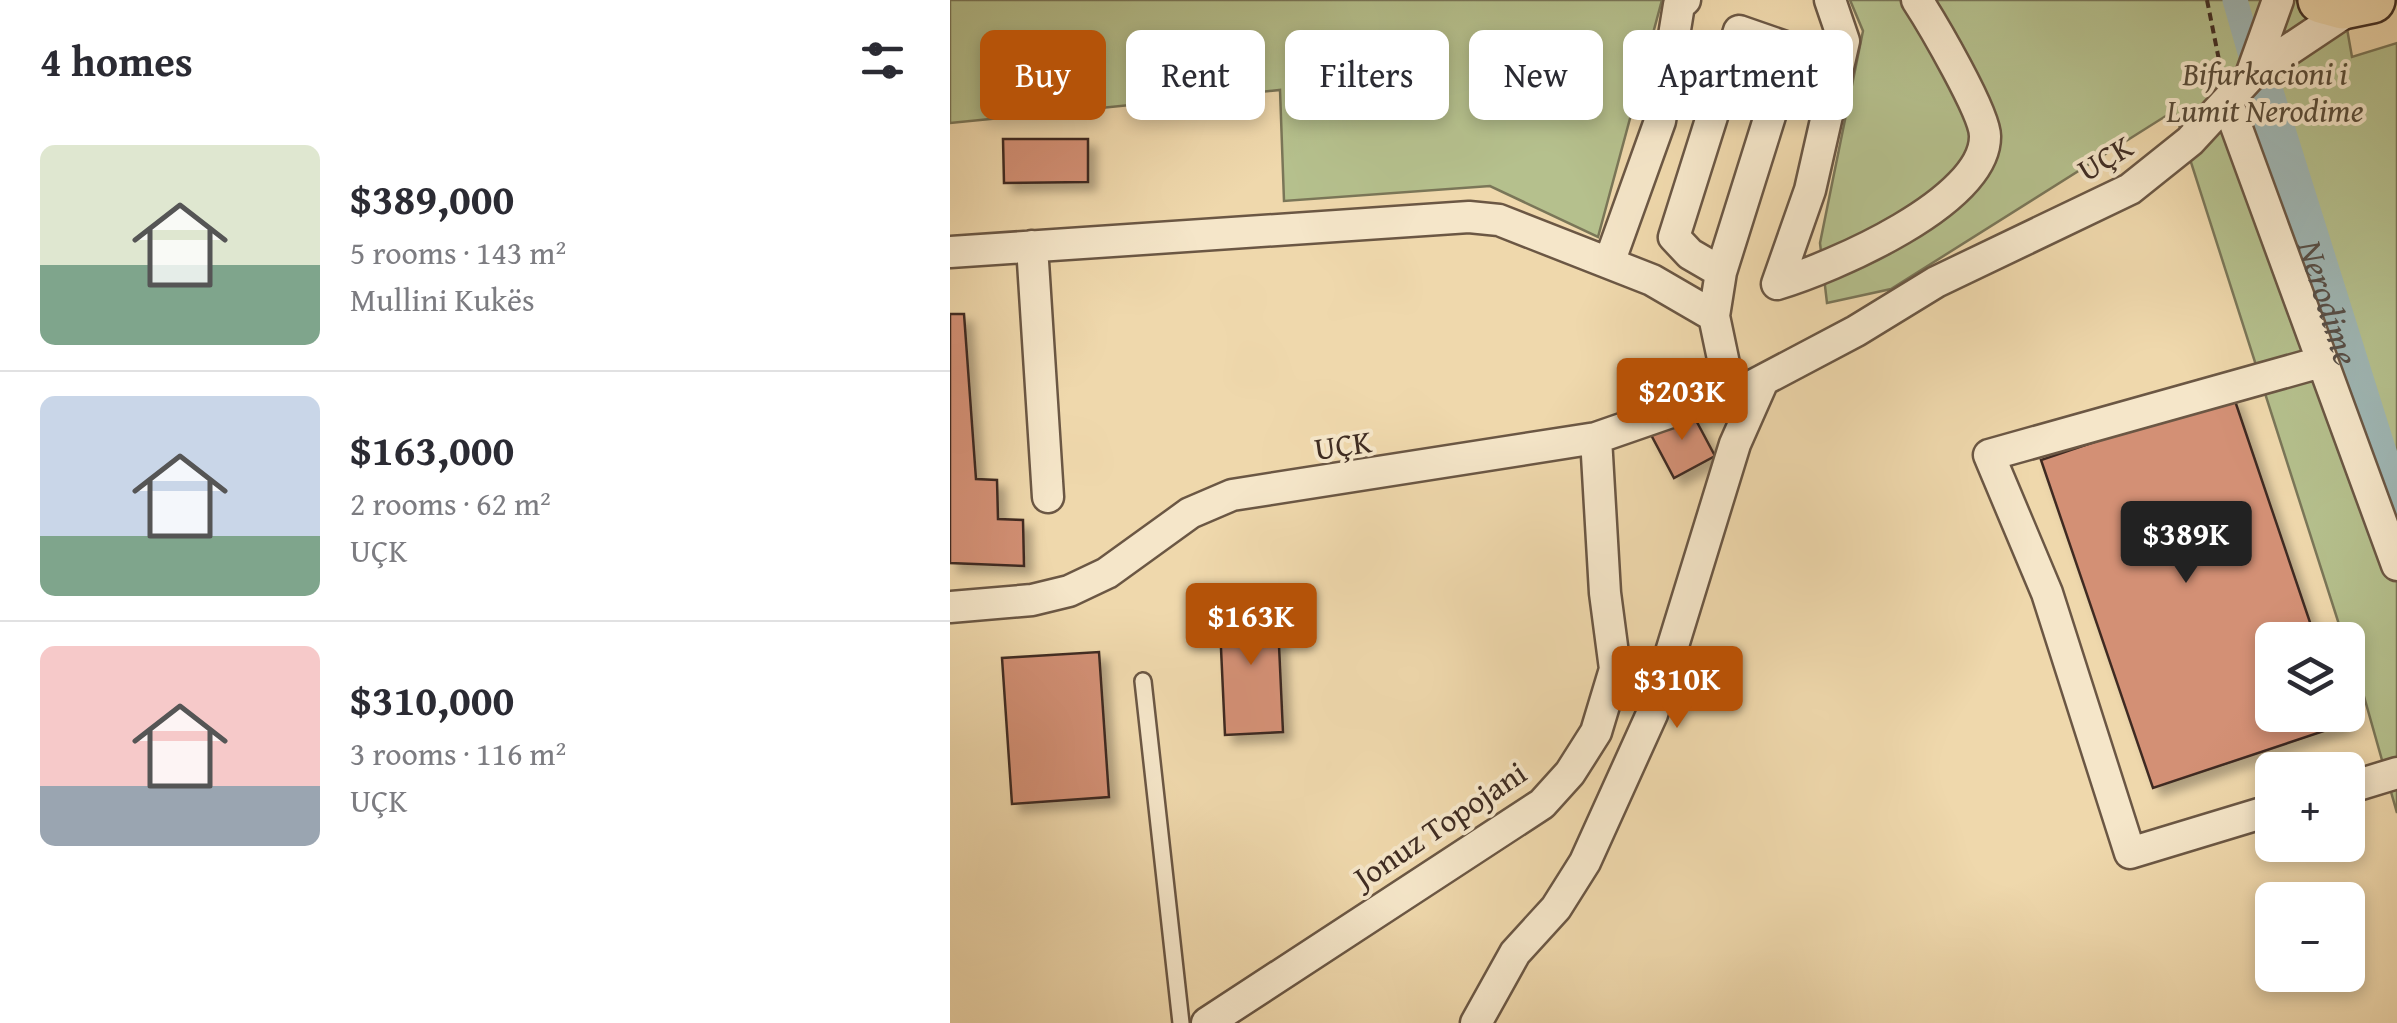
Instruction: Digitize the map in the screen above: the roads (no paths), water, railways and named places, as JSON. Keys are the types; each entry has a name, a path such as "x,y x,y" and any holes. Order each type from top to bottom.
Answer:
{"street":[{"path":"1608,263 1660,120 1680,5 1685,0"},
{"path":"1830,0 1844,42 1810,190 1777,284 1818,272 1904,227 1977,170 1985,134 1938,33 1917,0"},
{"name":"UÇK","path":"2251,75 2278,0"},
{"name":"UÇK","path":"950,606 1032,600 1070,592 1106,573 1190,513 1232,496 1596,438 1697,404 1731,397 1936,282 2130,189 2228,104 2251,75 2350,2"},
{"path":"1722,272 1690,254 1674,237 1739,30 1791,49 1722,272 1714,316 1731,397"},
{"path":"2228,104 2397,565"},
{"path":"950,252 1468,217 1499,220 1652,280 1714,316"},
{"path":"1032,246 1048,497"},
{"path":"2255,815 2130,853 2047,592 1989,455 2321,362"},
{"path":"1476,1023 1515,952 1556,908 1585,862 1652,714 1735,444 1762,383"},
{"name":"Jonuz Topojani","path":"1207,1023 1542,804 1570,773 1596,732 1615,668 1605,593 1596,438"},
{"path":"2365,783 2397,773"}],"lane":[{"path":"1143,680 1181,1023"}],"waterway":[{"name":"Nerodime","path":"2235,0 2252,59"},
{"name":"Nerodime","path":"2260,85 2397,521"}],"park label":[{"name":"Bifurkacioni i Lumit Nerodime","path":"2265,92"}]}
